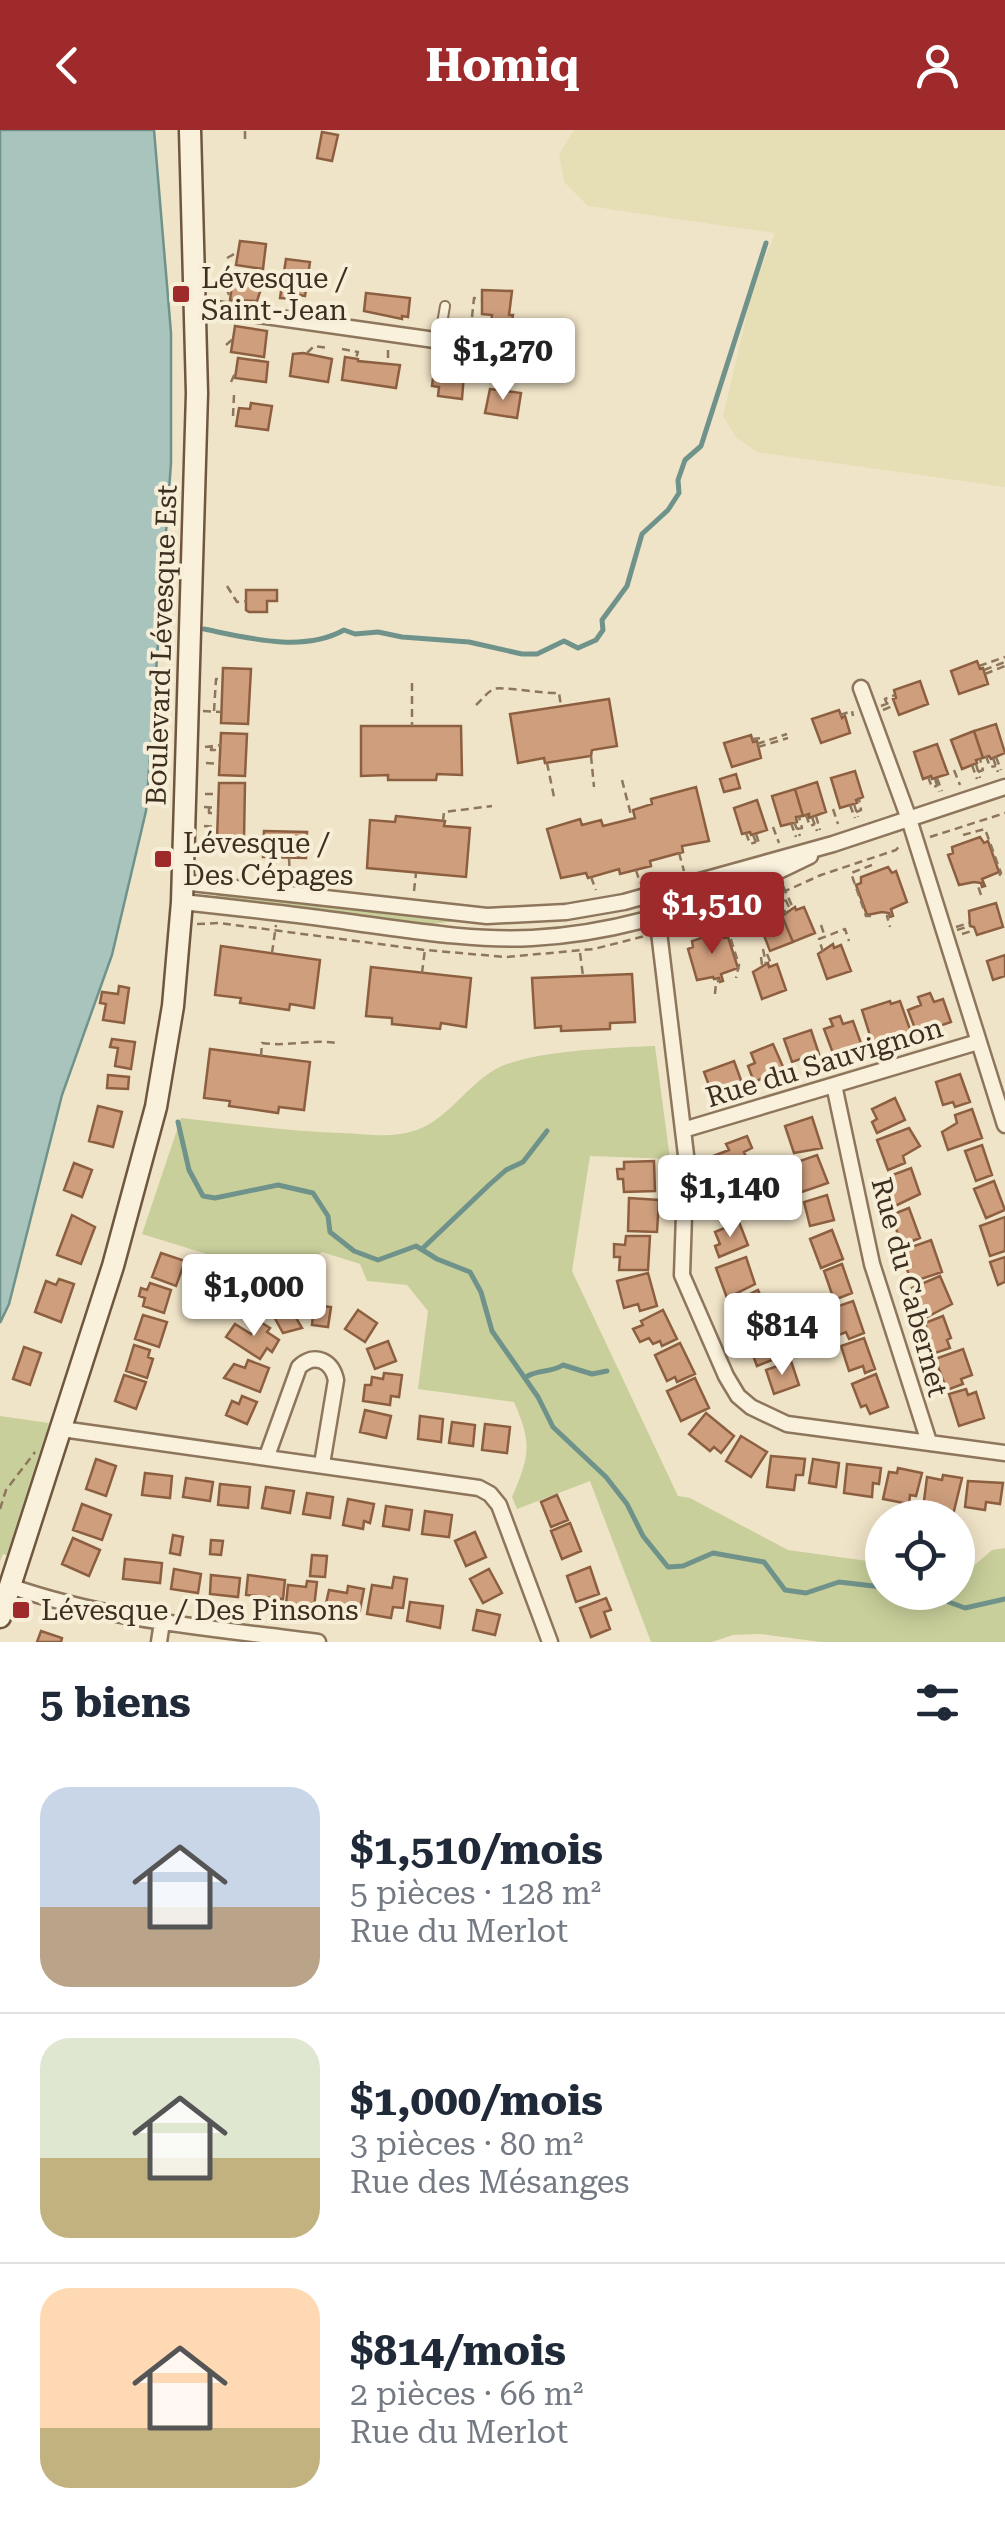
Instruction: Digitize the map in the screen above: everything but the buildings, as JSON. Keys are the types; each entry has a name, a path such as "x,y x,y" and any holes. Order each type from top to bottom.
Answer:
{"street":[{"name":"Boulevard Lévesque Est","path":"0,1617 113,1266 156,1106 174,1006 182,892 197,393 190,130"},
{"path":"196,306 464,344"},
{"path":"861,688 909,819 1005,1125"},
{"path":"182,892 487,916 533,916 593,909 644,890 833,844 1005,788"},
{"path":"182,892 448,934 509,938 582,932 654,916 741,889 833,844"},
{"path":"644,890 660,932 684,1130 682,1275 738,1396 769,1418 787,1424 1005,1453"},
{"name":"Rue du Sauvignon","path":"684,1130 978,1042"},
{"name":"Rue du Cabernet","path":"834,1085 863,1230 928,1442"},
{"path":"267,1456 292,1380 306,1360 326,1361 336,1380 322,1464"},
{"path":"62,1428 479,1488 499,1505 550,1642"},
{"path":"10,1586 81,1608 318,1642"},
{"path":"159,1642 162,1622"}],"lane":[{"path":"439,341 445,306"}],"path":[{"path":"245,131 245,141"},
{"path":"226,258 238,252"},
{"path":"222,278 231,295"},
{"path":"472,317 474,298 481,299"},
{"path":"380,338 390,352 388,363"},
{"path":"226,345 233,339"},
{"path":"307,353 314,346 328,348"},
{"path":"342,349 358,352 356,358"},
{"path":"506,391 512,357"},
{"path":"436,371 438,363"},
{"path":"231,382 237,369"},
{"path":"234,395 233,416 238,416"},
{"path":"227,586 237,602 246,601"},
{"path":"979,666 1005,662"},
{"path":"984,672 1005,662"},
{"path":"214,711 216,679 223,680"},
{"path":"412,683 412,726"},
{"path":"476,706 490,690 506,687 522,692 559,693 561,706"},
{"path":"215,695 222,696"},
{"path":"886,704 894,703 882,708 885,699 896,695"},
{"path":"840,715 852,711 853,716"},
{"path":"200,712 222,712"},
{"path":"860,715 846,720 853,716 860,715"},
{"path":"752,739 763,736 765,741"},
{"path":"788,736 758,745 765,741 788,736"},
{"path":"200,746 212,744 220,748"},
{"path":"591,756 594,787"},
{"path":"986,756 990,767 998,769 994,758"},
{"path":"978,772 983,770 980,759"},
{"path":"199,763 220,764"},
{"path":"547,763 554,797"},
{"path":"974,765 978,772 978,778 974,765"},
{"path":"954,770 960,785"},
{"path":"928,777 932,788 937,786"},
{"path":"936,778 941,791 937,786 936,778"},
{"path":"622,780 632,819"},
{"path":"198,793 218,794"},
{"path":"856,812 862,810 859,799"},
{"path":"852,804 856,812 857,818 852,804"},
{"path":"444,821 444,812 492,806"},
{"path":"197,807 218,811"},
{"path":"833,808 838,824"},
{"path":"930,837 1005,812"},
{"path":"806,814 810,826 815,824"},
{"path":"814,816 819,830 815,824 814,816"},
{"path":"797,830 802,828 799,817"},
{"path":"792,823 797,830 798,837 792,823"},
{"path":"960,825 967,844"},
{"path":"196,826 217,827"},
{"path":"773,826 778,843"},
{"path":"964,836 985,829 1001,873 997,880"},
{"path":"746,833 750,844 756,842"},
{"path":"755,834 760,849 756,842 755,834"},
{"path":"674,928 763,901 900,847"},
{"path":"868,852 875,874"},
{"path":"679,853 684,871"},
{"path":"274,878 276,858"},
{"path":"290,880 292,863 288,863 292,858"},
{"path":"872,866 850,873 866,916 873,916"},
{"path":"636,870 644,890"},
{"path":"414,896 416,873"},
{"path":"592,877 598,896"},
{"path":"980,895 981,885"},
{"path":"782,887 792,908 786,900 784,892"},
{"path":"761,895 763,901 770,917 768,908 763,901"},
{"path":"786,900 780,902 786,914"},
{"path":"768,908 774,905 778,918"},
{"path":"700,915 707,938"},
{"path":"890,915 886,916 890,927"},
{"path":"704,931 726,924 739,965 736,978"},
{"path":"969,924 956,929 960,935 975,930"},
{"path":"206,925 275,928 425,950 506,957 642,938"},
{"path":"821,926 828,946"},
{"path":"272,953 275,928"},
{"path":"823,952 819,939 844,929 849,942"},
{"path":"422,973 426,944"},
{"path":"580,948 583,976"},
{"path":"762,948 764,965"},
{"path":"764,956 768,954 772,966"},
{"path":"715,994 716,982 720,980"},
{"path":"261,1056 262,1044 314,1040 336,1044"},
{"path":"0,1508 6,1490 35,1452"}],"shaded area":[{"path":"574,130 1005,130 1005,487 757,452 736,437 723,416 753,288 775,233 588,206 564,182 559,154"}],"green space":[{"path":"217,888 467,920 423,925 216,899"},
{"path":"655,1046 670,1159 590,1156 572,1271 678,1496 690,1498 788,1550 865,1561 865,1610 975,1610 975,1565 992,1550 1005,1548 1005,1642 821,1642 760,1634 733,1635 712,1642 651,1642 590,1481 517,1509 512,1497 522,1471 526,1439 514,1402 418,1389 428,1311 407,1285 367,1281 360,1264 322,1252 296,1271 239,1264 142,1234 181,1118 302,1131 402,1134 434,1121 496,1069 573,1051"},
{"path":"0,1416 49,1423 7,1555 3,1554 0,1562"}],"water":[{"path":"0,130 154,130 171,333 171,463 146,811 112,955 62,1095 9,1304 0,1323"}],"waterway":[{"path":"204,629 293,642 311,641 344,630 355,634 378,632 469,642 522,654 537,654 564,641 578,648 596,640 603,630 602,620 627,586 642,534 668,510 679,493 678,480 685,460 701,446 766,243"},
{"path":"178,1122 189,1170 203,1196 215,1198 278,1185 313,1193 328,1216 330,1232 354,1251 378,1260 416,1246 470,1272 481,1292 492,1331 538,1397 553,1427 606,1477 627,1504 643,1536 668,1567 683,1566 713,1553 764,1562 785,1590 806,1593 839,1582 865,1585"},
{"path":"423,1248 506,1170 523,1162 547,1131"},
{"path":"526,1377 563,1365 592,1374 607,1371"},
{"path":"975,1606 1005,1599"}],"place":[{"name":"Lévesque / Saint-Jean","path":"181,294"},
{"name":"Lévesque / Des Cépages","path":"163,859"},
{"name":"Lévesque / Des Pinsons","path":"21,1610"}]}
